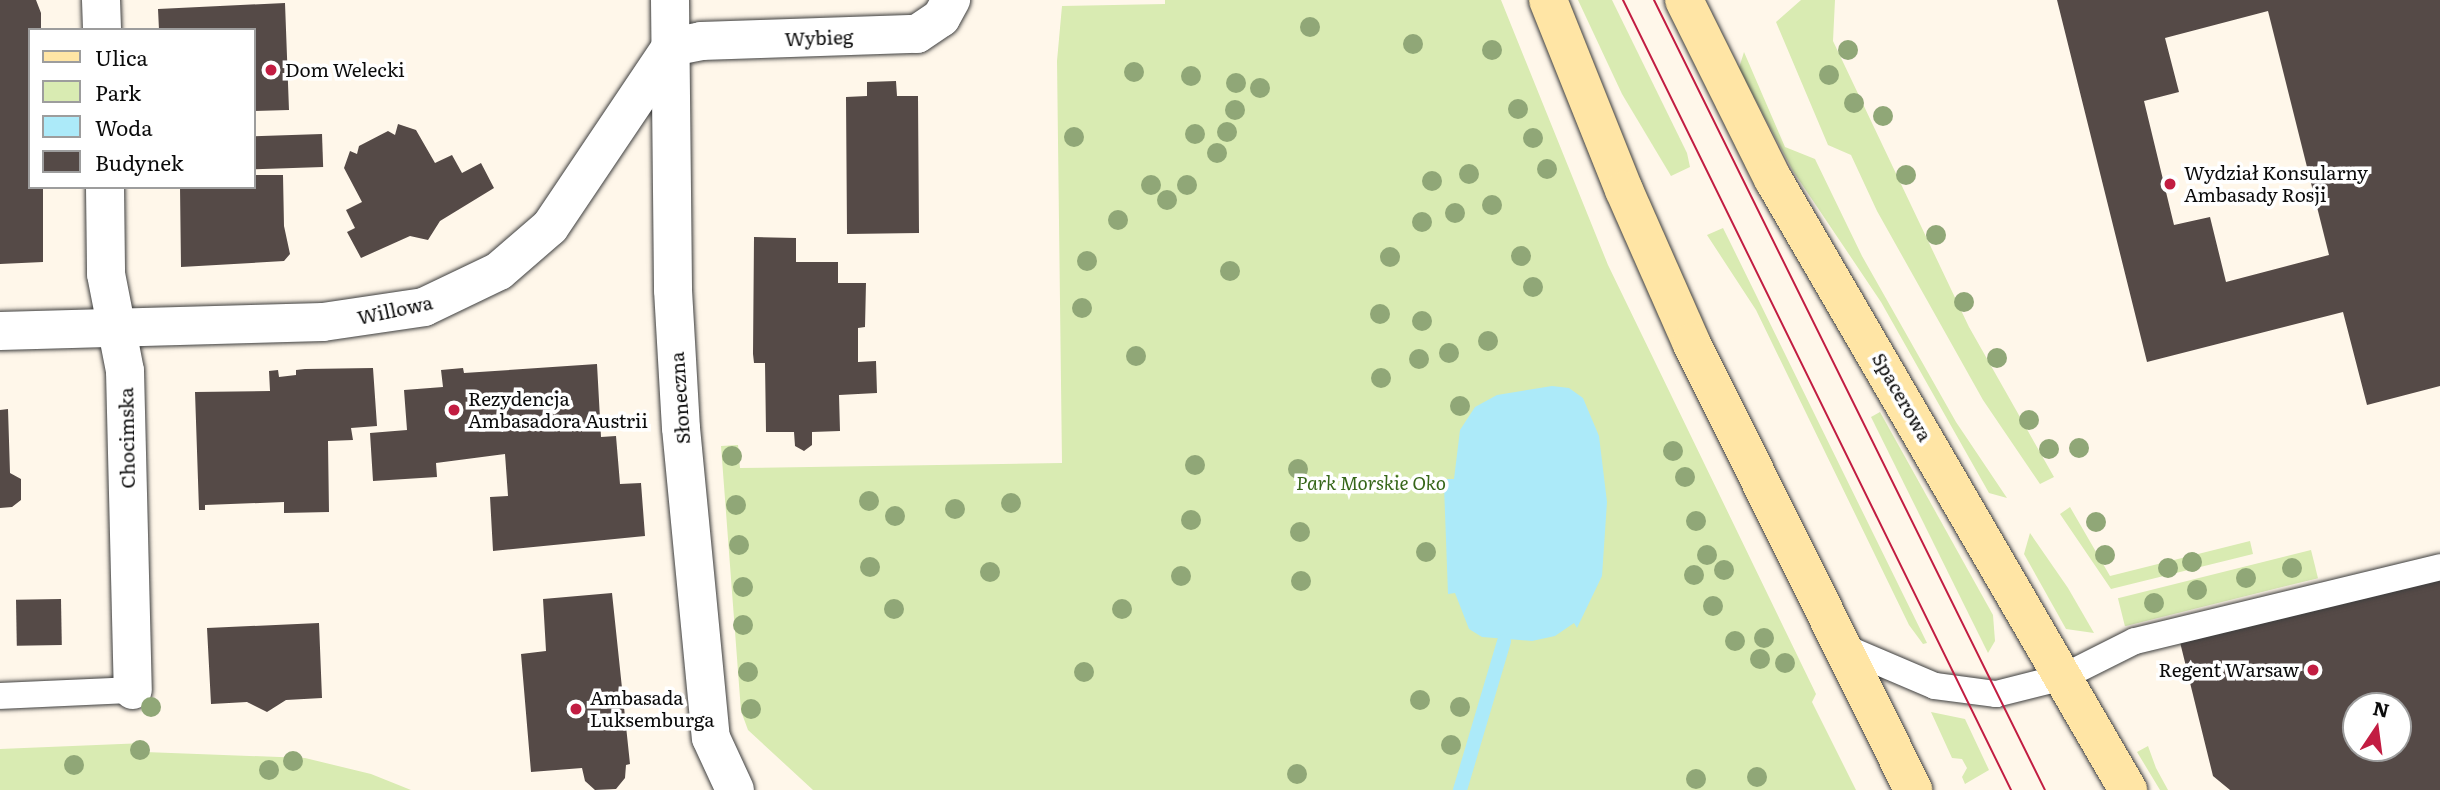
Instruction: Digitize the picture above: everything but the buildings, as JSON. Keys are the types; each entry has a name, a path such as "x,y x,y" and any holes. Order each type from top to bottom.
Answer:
{"main road":[{"path":"1548,0 1655,264 1913,790"},
{"name":"Spacerowa","path":"1684,0 1773,179 2129,790"}],"street":[{"path":"101,0 102,28"},
{"name":"Słoneczna","path":"670,0 673,290 681,428 710,738 735,790"},
{"name":"Wybieg","path":"671,47 701,41 917,34 941,18 951,0"},
{"name":"Willowa","path":"0,331 347,320 424,307 463,292 499,271 550,227 671,47"},
{"name":"Chocimska","path":"105,189 106,274 125,371 133,690"}],"lane":[{"path":"1841,646 1935,686 1971,694 2008,692 2063,677 2135,641 2440,567"},
{"path":"0,696 133,690"}],"green space":[{"name":"Park Morskie Oko","path":"1165,0 1501,0 1608,265 1816,694 1812,702 1856,790 813,790 748,730 741,711 721,446 738,445 740,468 1062,463 1057,61 1062,6 1165,4"},
{"path":"1578,0 1612,0 1687,153 1690,167 1671,176 1622,94"},
{"path":"1801,0 1835,0 1833,41 1969,327 2054,477 2040,484 1983,400 1877,211 1851,155 1828,145 1776,22"},
{"path":"1744,52 1785,147 1815,159 1862,256 1956,422 2007,498 1989,493 1881,302 1793,171 1739,68"},
{"path":"1723,228 1927,643 1923,644 1909,625 1756,310 1707,235"},
{"path":"1880,412 1993,615 1995,641 1988,653 1871,417"},
{"path":"2070,507 2110,576 2250,541 2253,554 2111,589 2060,514"},
{"path":"2030,533 2068,588 2094,633 2066,629 2024,554"},
{"path":"2311,550 2318,578 2125,626 2118,598"},
{"path":"1931,712 1965,719 1989,770 1965,784 1962,777 1967,768 1962,759 1952,758"},
{"path":"145,743 145,752 305,758 371,774 411,790 0,790 0,749"},
{"path":"2148,746 2168,790 2160,790 2137,752"}],"water":[{"path":"1552,386 1569,388 1583,398 1599,436 1607,502 1602,576 1577,628 1574,623 1555,636 1532,641 1482,637 1469,629 1455,593 1448,594 1444,486 1446,479 1454,479 1460,430 1475,407 1497,395"}],"waterway":[{"path":"1460,790 1504,641"}],"tram line":[{"path":"1623,0 2011,790"},
{"path":"1654,0 2045,790"}],"place":[{"name":"Dom Welecki","path":"271,70"},
{"name":"Wydział Konsularny Ambasady Rosji","path":"2170,184"},
{"name":"Rezydencja Ambasadora Austrii","path":"454,410"},
{"name":"Regent Warsaw","path":"2313,670"},
{"name":"Ambasada Luksemburga","path":"576,709"}]}
